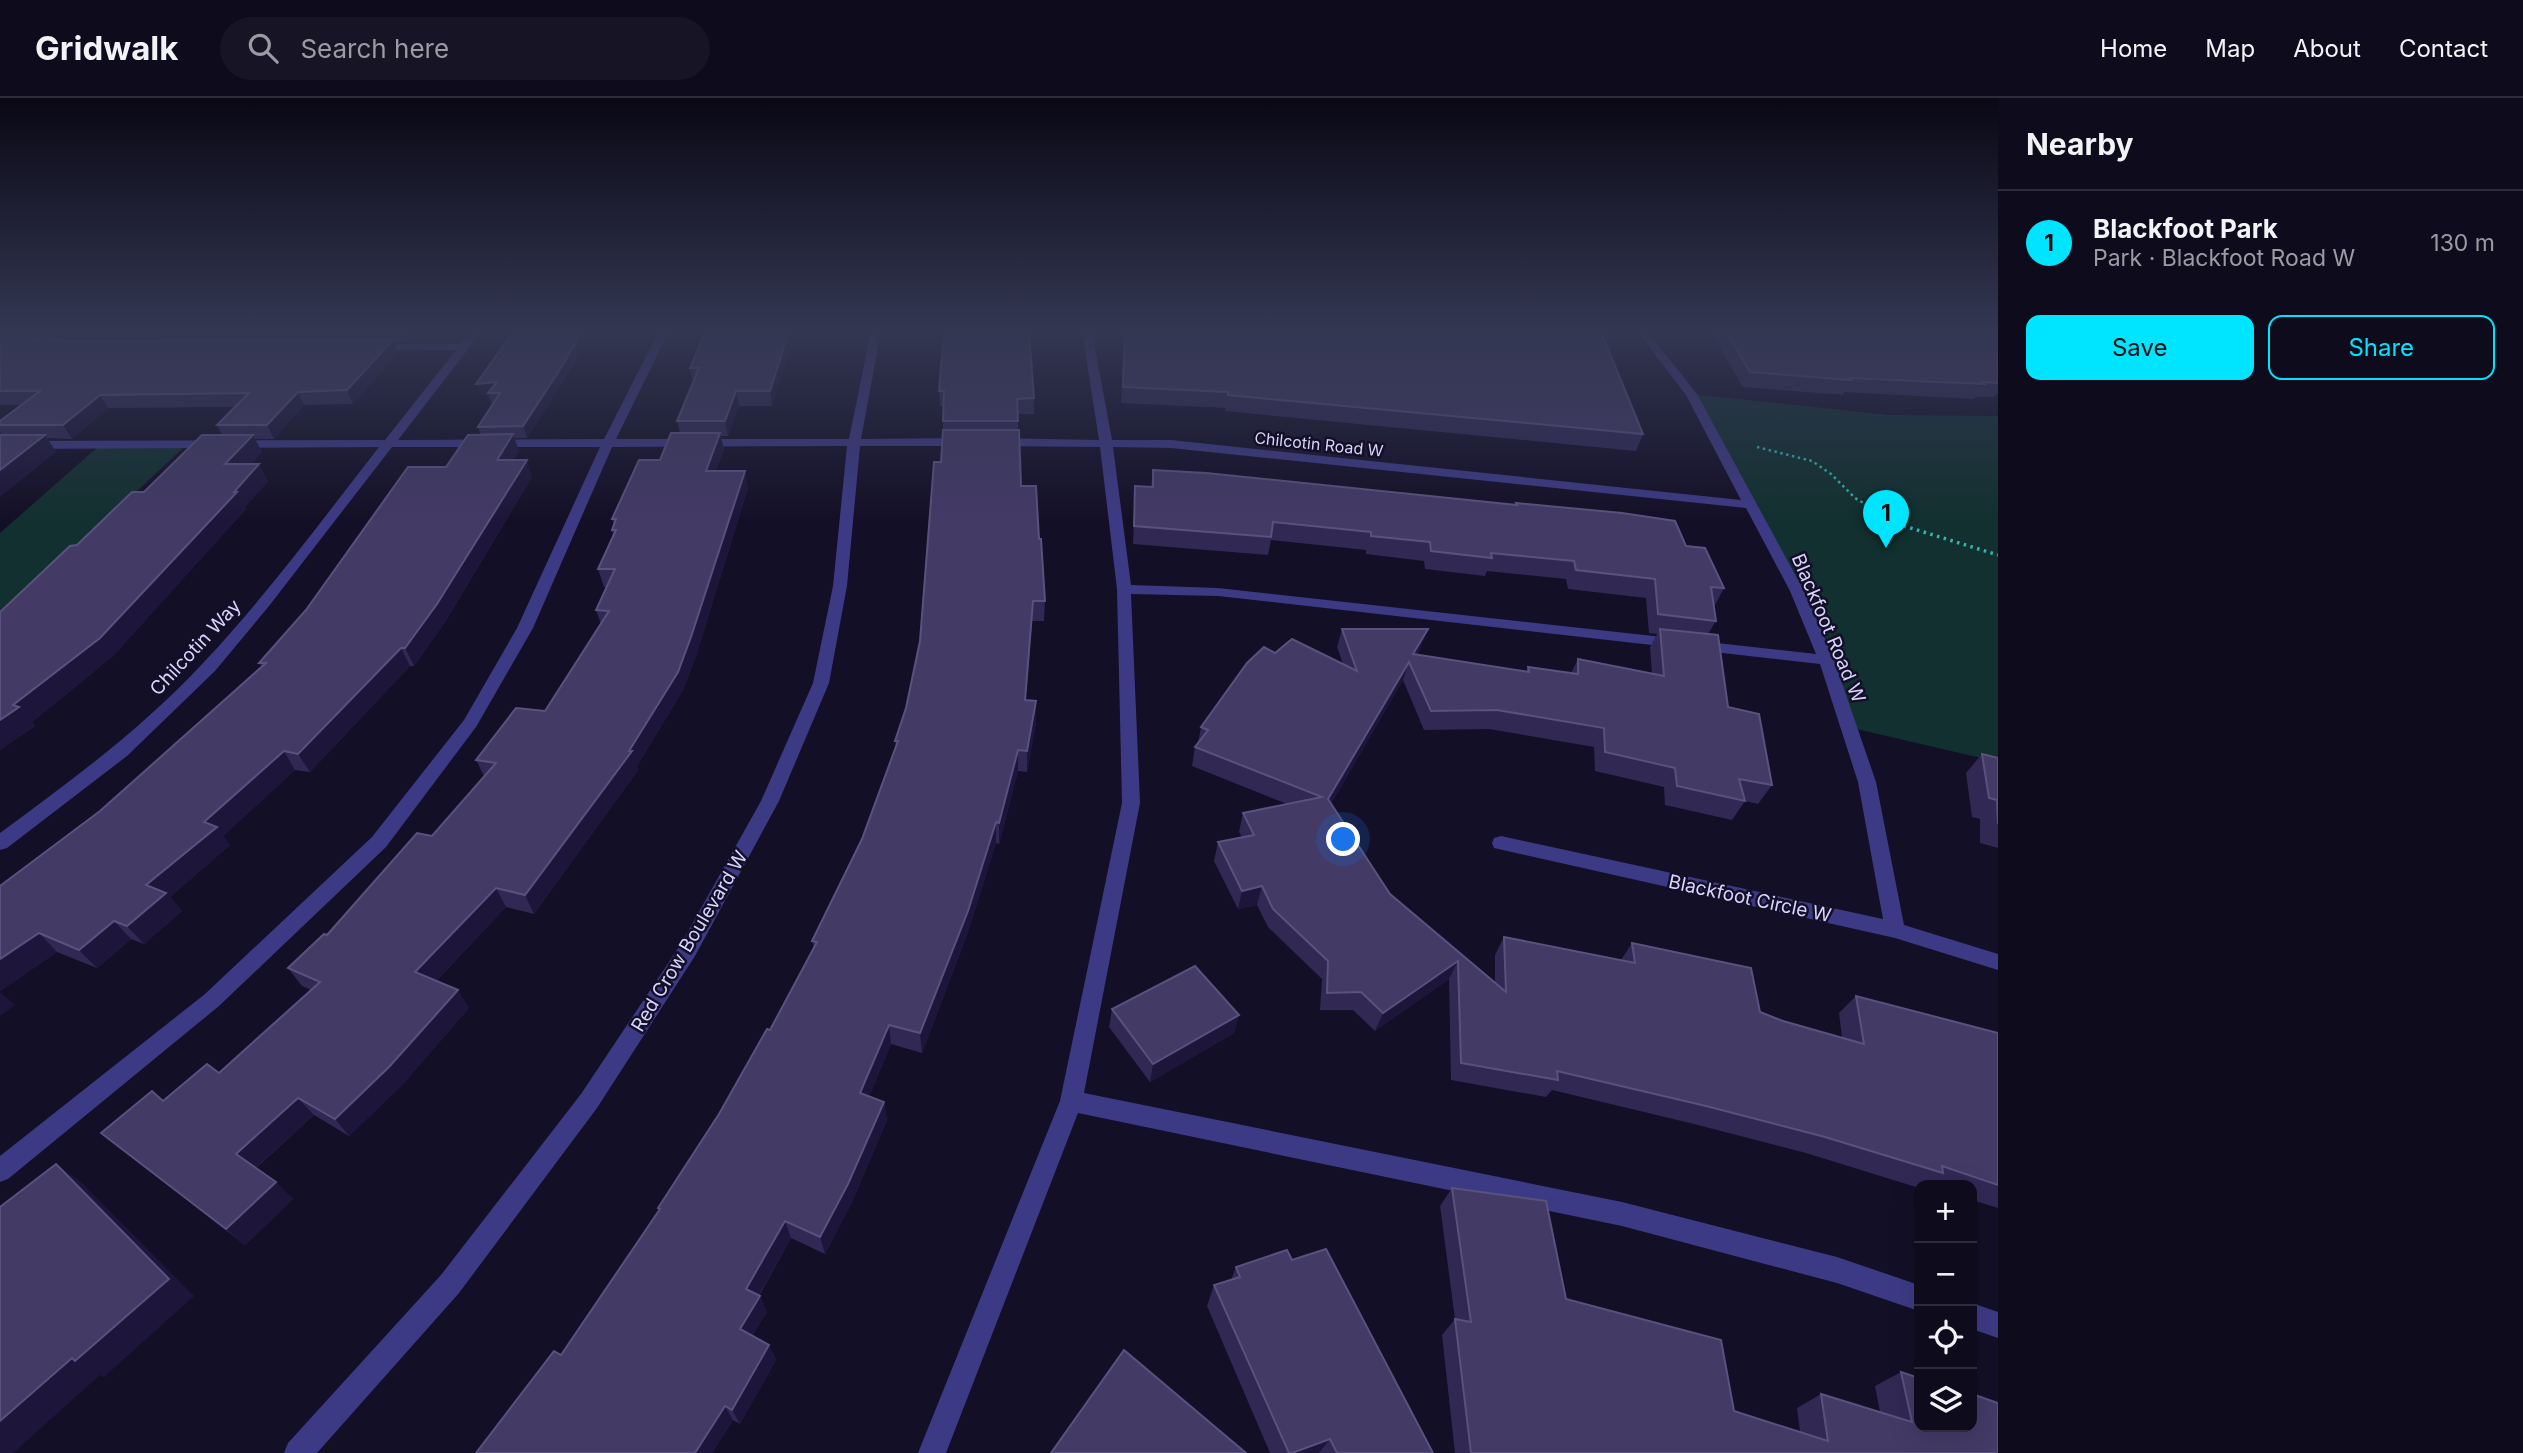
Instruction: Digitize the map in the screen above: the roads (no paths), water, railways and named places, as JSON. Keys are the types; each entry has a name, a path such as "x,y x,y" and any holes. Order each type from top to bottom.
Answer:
{"street":[{"name":"Chilcotin Way","path":"0,843 121,752 209,667 428,394"},
{"path":"0,1171 212,1000 379,842 470,723 525,628 632,394"},
{"name":"Red Crow Boulevard W","path":"298,1453 450,1284 589,1101 688,950 771,802 821,683 840,586 854,442 863,394"},
{"path":"932,1453 1071,1101 1131,803 1124,589 1098,394"},
{"name":"Blackfoot Road W","path":"1691,394 1797,591 1826,660 1867,782 1895,930"},
{"name":"Chilcotin Road W","path":"0,446 854,442 1171,444 1752,505"},
{"path":"1124,589 1217,592 1826,660"},
{"name":"Blackfoot Circle W","path":"1501,843 1895,930 1998,962"},
{"path":"1071,1101 1622,1214 1837,1270 1914,1296"},
{"path":"1977,1318 1998,1325"}],"place":[{"name":"Blackfoot Park","path":"1886,548"}]}
